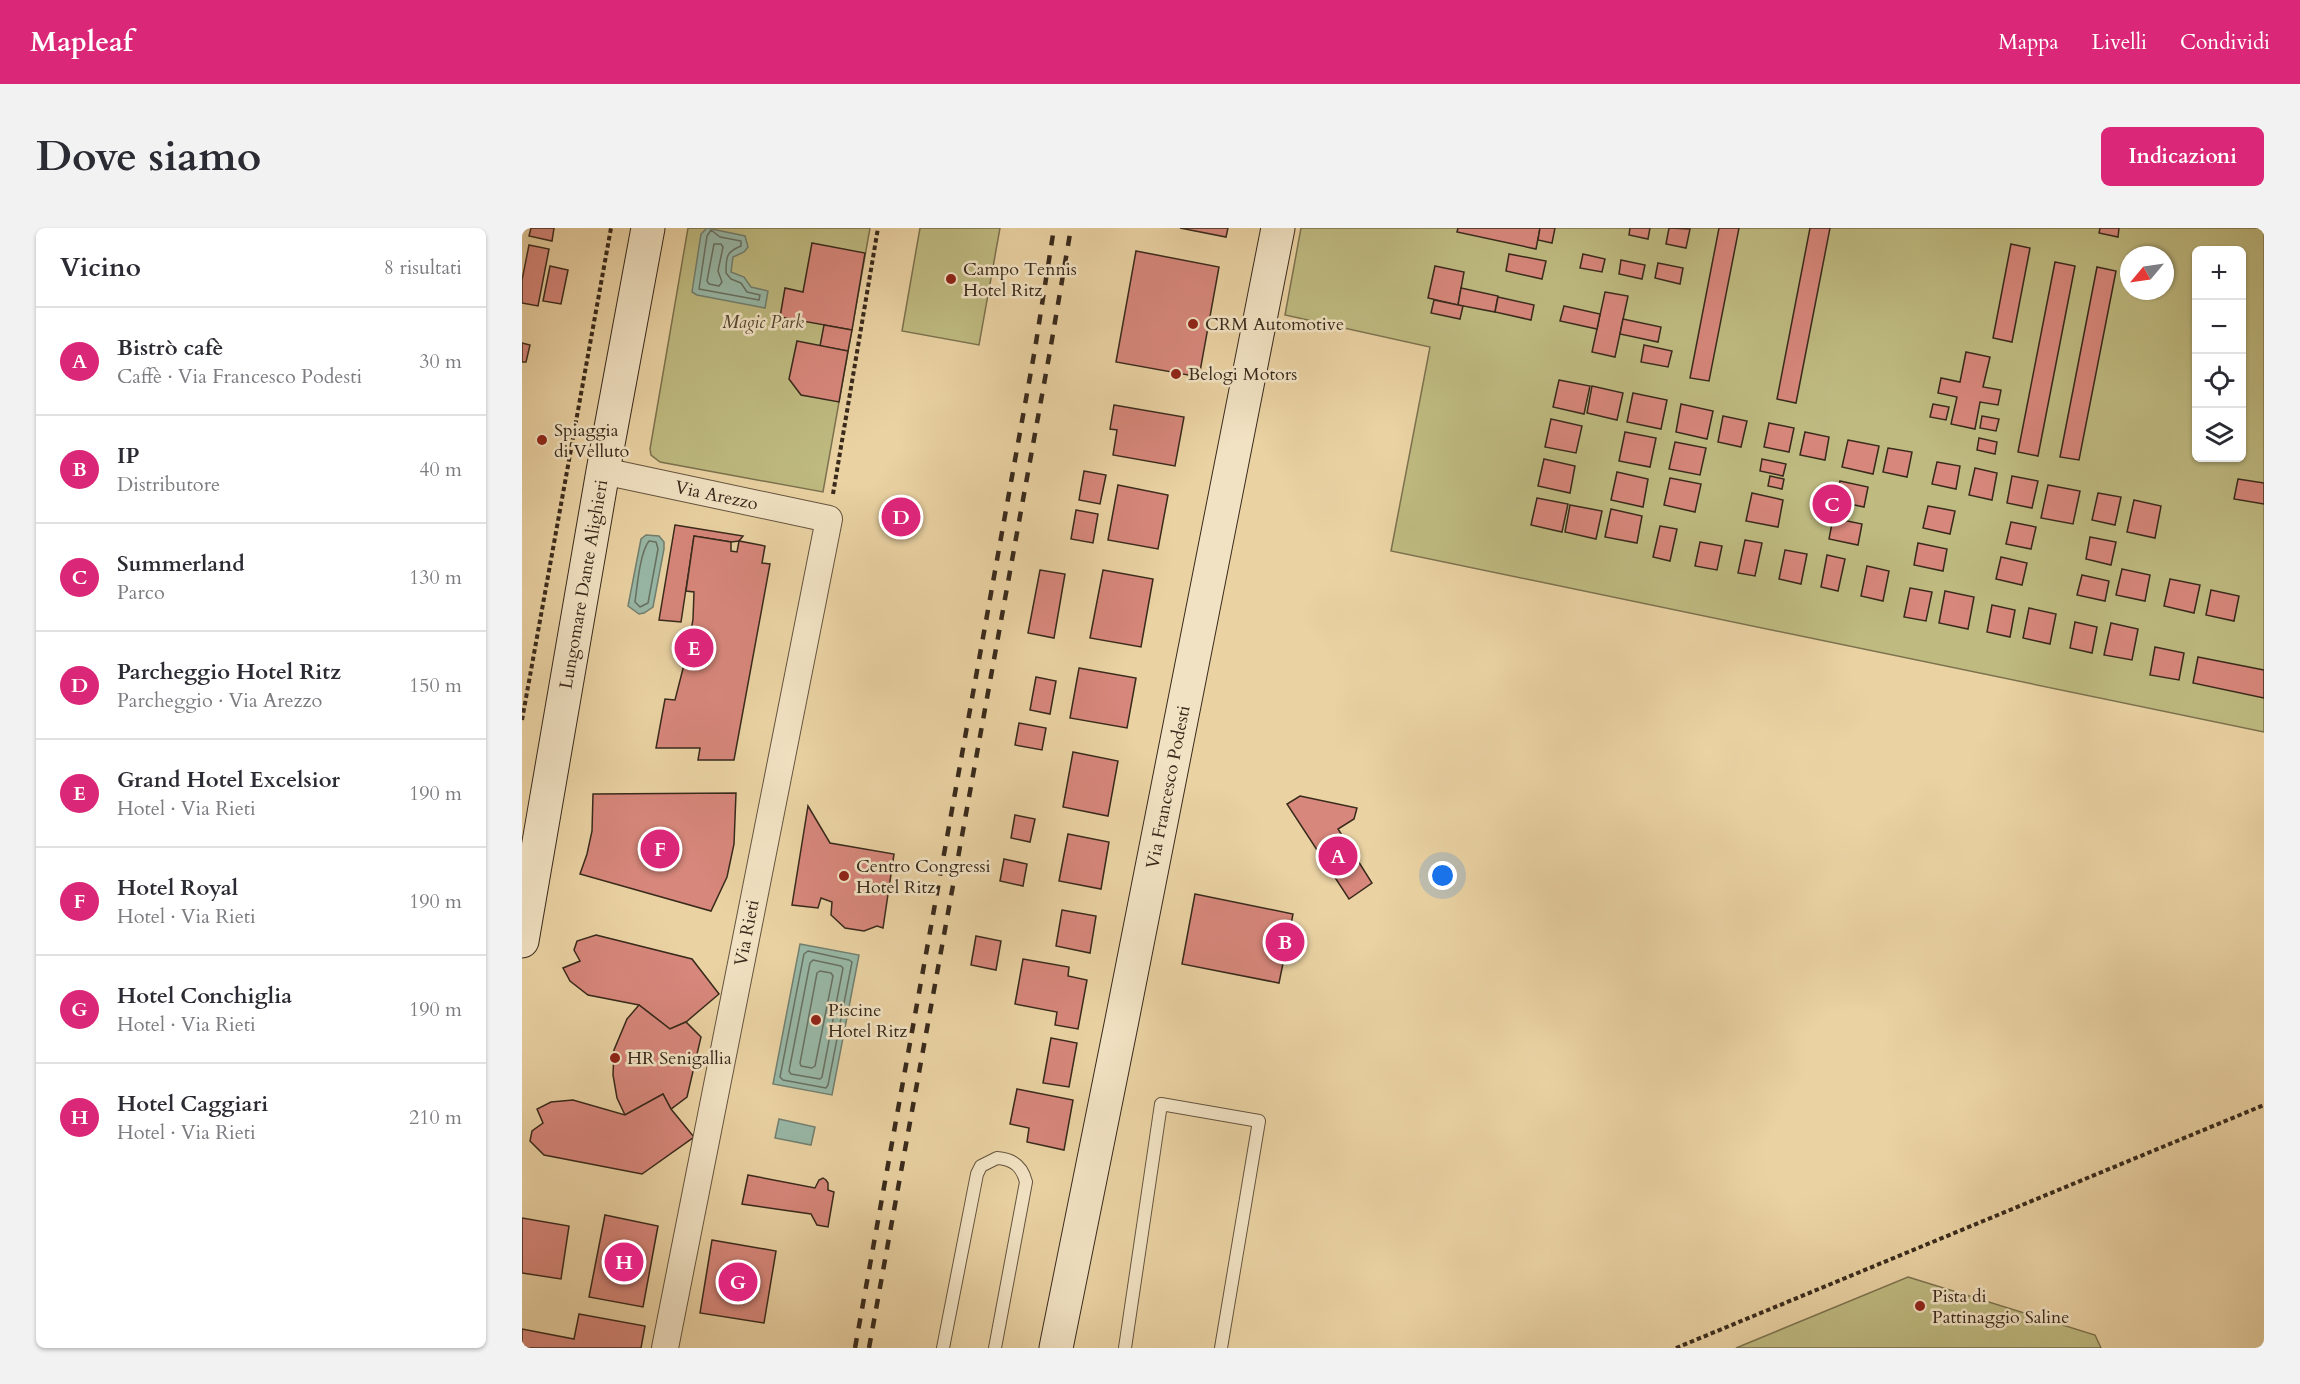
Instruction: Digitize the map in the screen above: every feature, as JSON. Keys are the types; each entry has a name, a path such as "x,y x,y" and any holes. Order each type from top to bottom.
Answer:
{"main road":[{"name":"Lungomare Dante Alighieri","path":"522,941 603,471 648,228"},
{"name":"Via Francesco Podesti","path":"1056,1348 1278,228"}],"street":[{"name":"Via Arezzo","path":"603,471 829,519"},
{"name":"Via Rieti","path":"665,1348 829,519"}],"lane":[{"path":"1125,1348 1161,1104 1259,1121 1221,1348"},
{"path":"943,1348 977,1174 988,1161 1006,1158 1020,1167 1026,1182 995,1348"}],"path":[{"path":"522,720 611,228"},
{"path":"829,519 878,228"},
{"path":"1676,1348 2264,1105"}],"green space":[{"name":"Magic Park","path":"688,228 870,228 823,492 660,462 651,455 650,449"},
{"name":"Campo Tennis Hotel Ritz","path":"920,228 1000,228 979,345 902,331"},
{"path":"1301,228 2264,228 2264,732 1391,551 1430,347 1285,315"},
{"name":"Pista di Pattinaggio Saline","path":"1908,1277 2095,1335 2101,1348 1736,1348"}],"water":[{"path":"707,228 745,236 748,247 744,252 733,257 731,272 744,277 751,287 768,291 765,308 697,295 692,292 701,234"},
{"path":"646,535 659,536 664,542 664,549 653,607 639,614 628,606 641,539"},
{"name":"Piscine Hotel Ritz","path":"800,944 859,955 832,1095 773,1084"},
{"path":"779,1119 815,1127 811,1145 775,1138"}],"building":[{"path":"531,228 554,228 552,241 529,236"},
{"path":"1180,228 1228,228 1226,237"},
{"path":"1458,228 1540,228 1536,249 1457,232"},
{"path":"1540,228 1555,228 1552,243 1538,240"},
{"path":"1630,228 1650,228 1648,239 1629,235"},
{"path":"1669,228 1690,229 1686,248 1666,244"},
{"path":"1719,228 1739,228 1709,381 1690,378"},
{"path":"1810,228 1830,228 1796,403 1777,399"},
{"path":"2100,228 2119,228 2118,237 2099,233"},
{"path":"812,243 865,253 852,330 780,317 785,288 803,292"},
{"path":"2011,244 2030,248 2012,342 1993,338"},
{"path":"529,245 549,249 538,306 522,303 522,280"},
{"path":"1136,251 1219,267 1199,377 1116,362"},
{"path":"1509,254 1546,261 1542,279 1506,271"},
{"path":"1583,254 1605,259 1602,272 1580,268"},
{"path":"1621,260 1645,265 1642,279 1619,274"},
{"path":"2055,262 2075,266 2038,456 2018,452"},
{"path":"1658,263 1683,268 1680,284 1655,278"},
{"path":"550,266 568,270 561,304 543,301"},
{"path":"1435,266 1464,272 1458,305 1428,298"},
{"path":"2097,267 2116,271 2079,460 2060,457"},
{"path":"1461,288 1498,296 1495,312 1458,305"},
{"path":"1605,292 1628,296 1615,357 1592,352"},
{"path":"1498,297 1534,305 1531,320 1495,312"},
{"path":"1434,300 1463,306 1460,319 1431,313"},
{"path":"1564,306 1600,314 1597,329 1560,321"},
{"path":"1623,319 1661,327 1658,342 1620,334"},
{"path":"824,325 852,330 848,351 820,346"},
{"path":"797,341 848,351 839,402 801,395 789,379"},
{"path":"522,343 530,345 526,362 522,362"},
{"path":"1644,345 1672,351 1668,367 1641,362"},
{"path":"1966,352 1990,357 1983,387 2001,390 1998,405 1980,402 1975,429 1951,424 1957,397 1938,393 1941,378 1960,382"},
{"path":"1559,380 1590,386 1584,414 1553,407"},
{"path":"1592,386 1623,393 1617,420 1587,413"},
{"path":"1633,393 1667,400 1661,429 1627,422"},
{"path":"1681,404 1713,411 1707,439 1676,432"},
{"path":"1933,404 1949,407 1946,420 1930,417"},
{"path":"1114,405 1184,417 1175,466 1113,455 1117,430 1110,429"},
{"path":"1723,416 1747,421 1741,447 1718,442"},
{"path":"1982,416 1999,419 1996,431 1980,428"},
{"path":"1551,419 1582,426 1576,453 1545,447"},
{"path":"1769,423 1794,428 1789,452 1764,447"},
{"path":"1625,432 1656,438 1650,467 1619,461"},
{"path":"1805,432 1829,437 1825,460 1800,455"},
{"path":"1979,438 1997,442 1995,454 1977,450"},
{"path":"1848,440 1879,446 1873,474 1842,467"},
{"path":"1675,442 1706,448 1700,475 1669,469"},
{"path":"1888,448 1912,452 1907,477 1883,472"},
{"path":"1544,459 1575,466 1570,493 1538,486"},
{"path":"1762,459 1786,464 1783,476 1760,471"},
{"path":"1937,462 1960,466 1956,489 1932,484"},
{"path":"1975,468 1997,473 1992,500 1969,495"},
{"path":"1084,471 1106,475 1100,504 1079,500"},
{"path":"1617,472 1648,479 1643,507 1611,500"},
{"path":"1770,476 1784,479 1782,489 1768,486"},
{"path":"2012,476 2038,481 2032,508 2007,503"},
{"path":"1670,478 1701,484 1695,512 1664,505"},
{"path":"2238,479 2264,483 2264,504 2234,499"},
{"path":"1840,481 1868,487 1864,507 1836,501"},
{"path":"1118,485 1168,495 1158,549 1108,540"},
{"path":"2048,485 2080,491 2073,524 2041,518"},
{"path":"1752,493 1783,500 1778,527 1746,521"},
{"path":"2098,493 2121,497 2115,525 2092,520"},
{"path":"1537,498 1568,504 1562,532 1531,525"},
{"path":"2134,500 2161,506 2155,538 2127,532"},
{"path":"1570,505 1602,511 1596,539 1565,532"},
{"path":"1928,506 1955,511 1950,534 1923,528"},
{"path":"1611,509 1642,516 1637,543 1605,537"},
{"path":"1076,510 1098,514 1093,543 1071,539"},
{"path":"1833,518 1862,524 1858,545 1829,539"},
{"path":"2011,522 2036,527 2031,549 2006,544"},
{"path":"675,525 743,536 739,541 731,542 694,536 681,622 659,620"},
{"path":"1660,526 1677,529 1670,561 1653,557"},
{"path":"694,536 731,542 731,551 737,552 739,541 765,546 762,563 770,564 734,760 698,760 700,748 656,748 665,699 675,700 688,649 693,619 694,592 686,591"},
{"path":"2090,537 2116,542 2111,565 2086,559"},
{"path":"1745,540 1762,543 1755,576 1738,573"},
{"path":"1700,542 1722,546 1717,570 1695,566"},
{"path":"1918,543 1947,549 1943,571 1914,565"},
{"path":"1785,550 1807,554 1801,584 1779,579"},
{"path":"1827,555 1845,559 1838,591 1821,587"},
{"path":"2001,557 2027,563 2022,585 1996,579"},
{"path":"1867,566 1889,571 1883,601 1861,596"},
{"path":"2122,569 2150,575 2145,601 2116,595"},
{"path":"1040,570 1065,574 1054,638 1028,633"},
{"path":"1103,570 1153,579 1141,647 1090,638"},
{"path":"2082,575 2109,581 2105,601 2077,595"},
{"path":"2170,579 2200,585 2194,613 2164,606"},
{"path":"1910,588 1932,592 1926,621 1904,617"},
{"path":"2211,590 2239,596 2234,621 2206,615"},
{"path":"1945,591 1974,597 1968,629 1939,623"},
{"path":"1992,605 2015,610 2010,637 1987,632"},
{"path":"2029,608 2056,614 2050,644 2023,638"},
{"path":"2075,622 2097,627 2092,653 2070,648"},
{"path":"2111,623 2138,629 2132,660 2104,655"},
{"path":"2155,647 2184,653 2179,680 2150,675"},
{"path":"2198,657 2264,670 2264,698 2193,683"},
{"path":"1079,668 1136,678 1127,728 1070,718"},
{"path":"1036,677 1056,681 1050,714 1030,710"},
{"path":"1019,723 1046,728 1042,750 1015,745"},
{"path":"1073,752 1118,761 1108,816 1063,807"},
{"path":"736,793 734,844 727,877 711,911 580,874 592,831 593,794"},
{"path":"1300,796 1357,808 1354,819 1338,829 1372,883 1349,899 1287,804"},
{"name":"Centro Congressi Hotel Ritz","path":"808,806 830,843 894,854 883,928 877,926 864,931 845,928 831,915 832,902 821,898 818,908 792,905"},
{"path":"1015,815 1035,819 1030,842 1011,838"},
{"path":"1068,834 1109,842 1101,889 1059,881"},
{"path":"1004,859 1027,864 1023,886 1000,881"},
{"path":"1195,894 1293,914 1279,983 1182,964"},
{"path":"1062,910 1096,916 1090,953 1056,946"},
{"path":"596,935 692,959 719,994 686,1022 670,1029 639,1005 588,995 570,981 563,968 580,961 574,950 577,941"},
{"path":"976,936 1001,941 996,970 971,965"},
{"path":"1023,959 1069,967 1068,976 1087,980 1078,1029 1055,1025 1057,1012 1015,1004"},
{"path":"639,1005 670,1029 686,1022 701,1037 687,1097 671,1109 663,1094 625,1115 617,1098 613,1075 614,1050 627,1019"},
{"path":"1051,1038 1077,1043 1069,1087 1043,1083"},
{"path":"1017,1089 1073,1100 1064,1150 1027,1142 1029,1128 1010,1124"},
{"path":"663,1094 671,1109 694,1137 642,1174 544,1155 530,1141 532,1131 543,1123 537,1109 551,1102 573,1100 625,1115"},
{"path":"748,1175 815,1188 819,1180 823,1178 828,1183 828,1190 834,1192 828,1227 817,1225 811,1214 742,1204"},
{"path":"605,1215 658,1226 643,1307 589,1297"},
{"path":"522,1218 569,1226 561,1279 522,1273"},
{"path":"712,1240 776,1251 764,1323 700,1313"},
{"path":"579,1314 645,1326 641,1348 522,1348 522,1329 574,1339"}],"railway":[{"path":"855,1348 1035,349 1054,228"},
{"path":"869,1348 1071,228"}],"place":[{"name":"Campo Tennis Hotel Ritz","path":"951,279"},
{"name":"CRM Automotive","path":"1193,324"},
{"name":"Belogi Motors","path":"1176,374"},
{"name":"Spiaggia di Velluto","path":"542,440"},
{"name":"Summerland","path":"1832,504"},
{"name":"Parcheggio Hotel Ritz","path":"901,517"},
{"name":"Grand Hotel Excelsior","path":"694,648"},
{"name":"Hotel Royal","path":"660,849"},
{"name":"Bistrò cafè","path":"1338,856"},
{"name":"Centro Congressi Hotel Ritz","path":"844,876"},
{"name":"IP","path":"1285,942"},
{"name":"Piscine Hotel Ritz","path":"816,1020"},
{"name":"HR Senigallia","path":"615,1058"},
{"name":"Hotel Caggiari","path":"624,1262"},
{"name":"Hotel Conchiglia","path":"738,1282"},
{"name":"Pista di Pattinaggio Saline","path":"1920,1306"}]}
